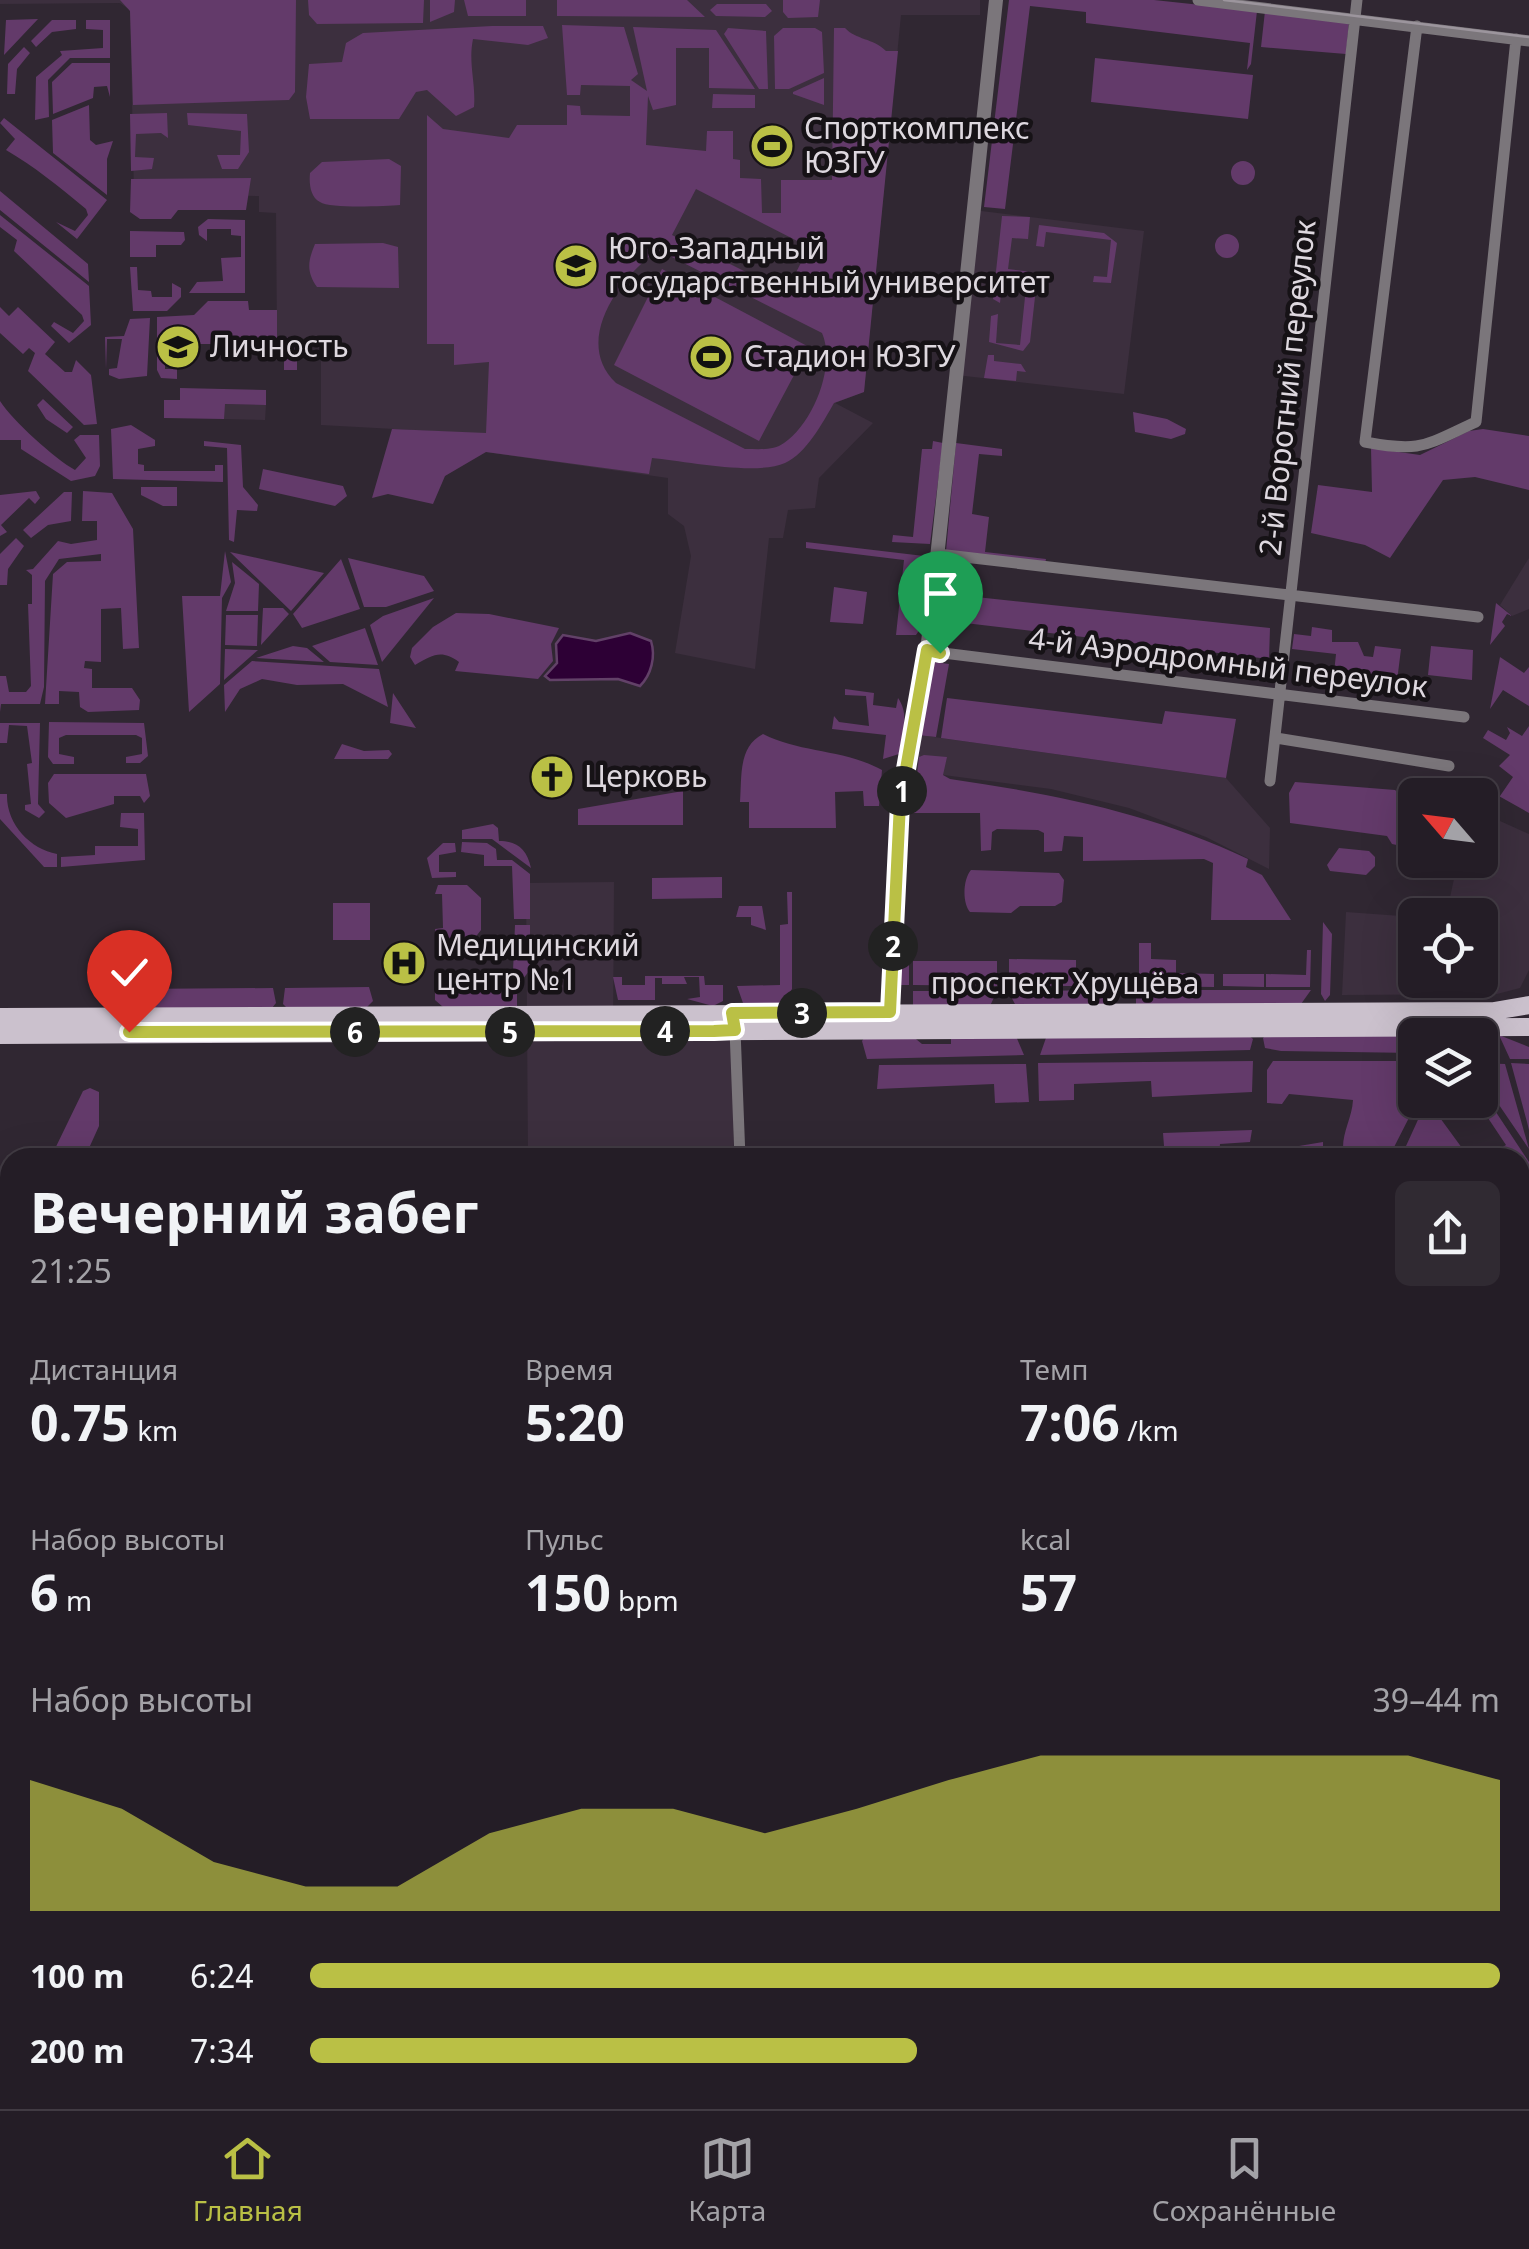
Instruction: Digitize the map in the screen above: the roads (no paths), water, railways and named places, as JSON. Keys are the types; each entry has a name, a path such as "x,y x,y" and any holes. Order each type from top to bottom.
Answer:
{"main road":[{"name":"проспект Хрущёва","path":"0,1035 734,1021 890,1012 1494,1011 1529,1005"},
{"name":"проспект Хрущёва","path":"0,1016 1529,1028"}],"street":[{"path":"890,1012 900,803 927,650 996,0"},
{"path":"1198,0 1354,18 1418,26 1523,40 1476,422 1420,450 1365,442 1418,26"},
{"name":"2-й Воротний переулок","path":"1270,781 1357,0"},
{"path":"938,554 1056,570 1292,592 1478,617"},
{"name":"4-й Аэродромный переулок","path":"927,650 1464,717"},
{"path":"1276,738 1448,766"},
{"path":"734,1021 740,1148"}],"tram line":[{"path":"1224,0 1529,37"}],"place":[{"name":"Спорткомплекс ЮЗГУ","path":"772,146"},
{"name":"Юго-Западный государственный университет","path":"576,266"},
{"name":"Личность","path":"178,347"},
{"name":"Стадион ЮЗГУ","path":"711,357"},
{"name":"Церковь","path":"552,777"},
{"name":"Медицинский центр №1","path":"404,963"}]}
